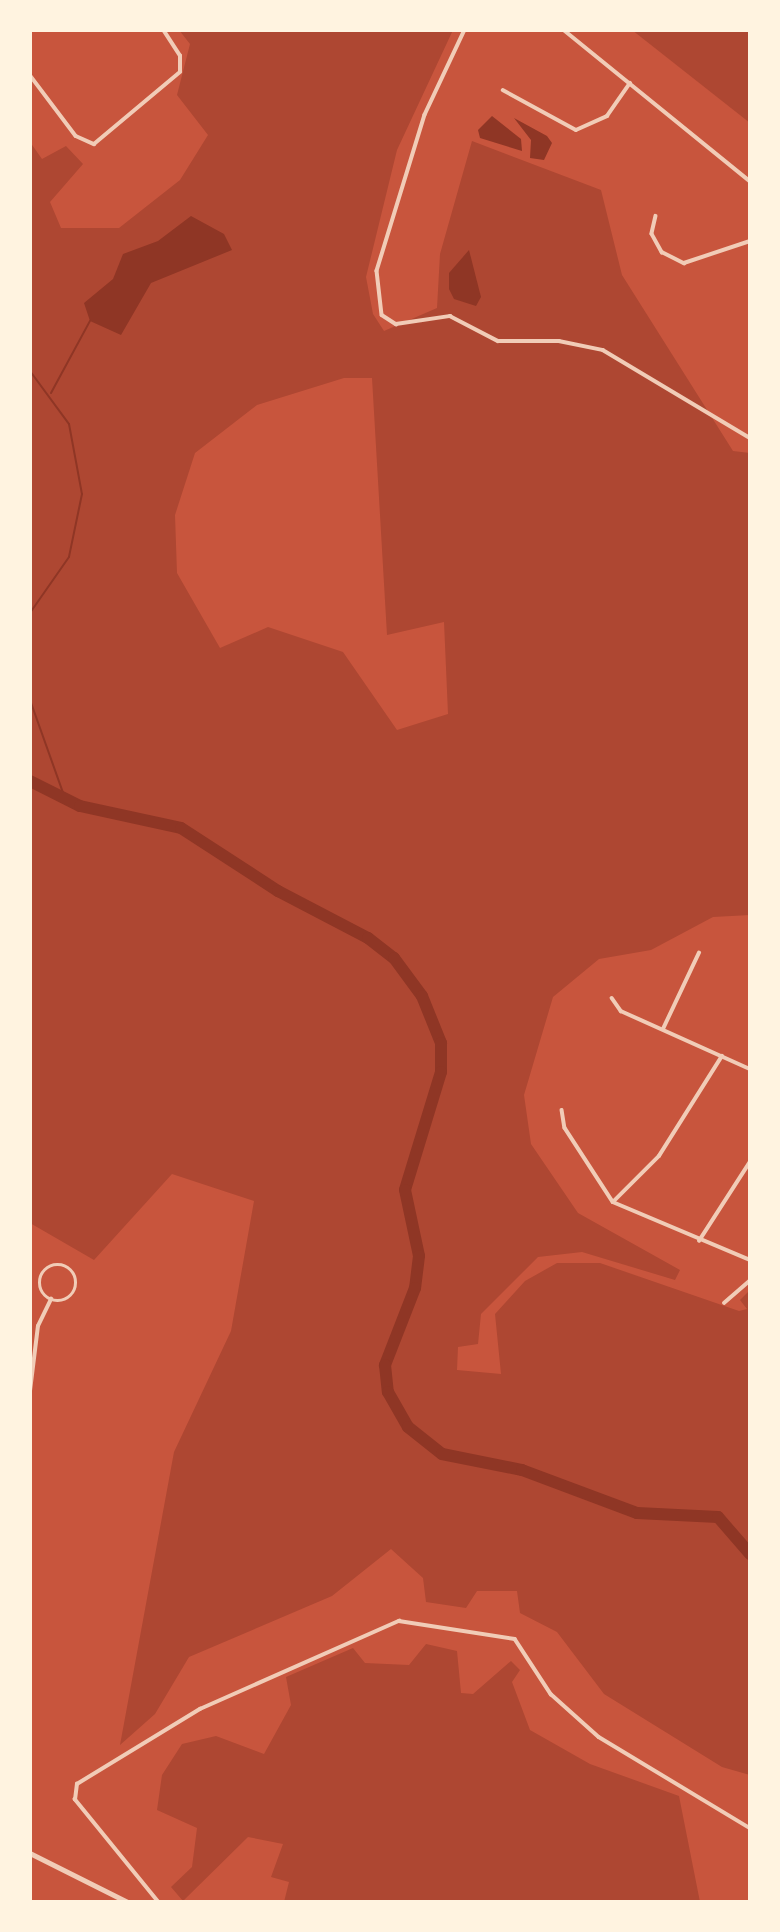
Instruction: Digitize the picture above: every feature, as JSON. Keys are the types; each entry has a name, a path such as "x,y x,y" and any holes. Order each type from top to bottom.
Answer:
{"street":[{"path":"30,75 81,140 94,144 180,72 180,56 163,30"},
{"path":"465,30 425,115 377,271 382,315 397,324 450,316 498,341 559,341 603,350 750,438"},
{"path":"564,30 750,181"},
{"path":"503,90 576,130 607,116 630,83"},
{"path":"656,216 652,234 662,252 684,263 750,241"},
{"path":"663,1030 699,953"},
{"path":"612,998 621,1011 750,1069"},
{"path":"613,1202 659,1156 722,1056"},
{"path":"562,1110 565,1128 613,1202 699,1241 750,1260"},
{"path":"699,1241 750,1162"},
{"path":"66,1266 75,1275 75,1290 67,1299 51,1299 42,1291 42,1276 50,1267 66,1266"},
{"path":"724,1303 750,1280"},
{"path":"30,1391 38,1326 51,1299"},
{"path":"158,1902 75,1800 76,1784 200,1709 399,1620 515,1639 551,1694 599,1737 750,1828"},
{"path":"30,1853 128,1902"}],"shaded area":[{"path":"179,30 453,30 397,150 366,277 373,314 384,331 437,308 440,254 472,141 601,190 622,275 733,451 750,453 750,915 713,917 651,950 599,959 553,997 524,1095 531,1144 578,1213 680,1270 675,1280 582,1252 538,1257 481,1314 478,1344 458,1347 457,1370 501,1374 495,1314 525,1281 557,1263 600,1263 739,1311 747,1309 740,1300 750,1290 750,1775 722,1767 604,1694 557,1632 520,1613 517,1591 477,1591 466,1608 426,1602 423,1578 391,1549 332,1596 189,1657 155,1714 120,1745 174,1452 231,1331 254,1201 172,1174 94,1260 30,1223 30,142 42,159 66,146 83,164 50,202 61,228 119,228 180,180 208,135 177,95 190,44","holes":["344,378 372,378 387,635 444,622 448,714 397,730 343,652 268,627 220,648 177,573 175,515 195,453 257,405"]},
{"path":"632,30 750,30 750,123"},
{"path":"492,116 521,139 522,151 480,138 478,130"},
{"path":"514,118 547,136 552,143 544,160 530,158 531,140"},
{"path":"191,216 224,234 232,250 151,283 121,335 90,321 84,303 113,279 123,254 158,241"},
{"path":"469,250 481,297 476,306 454,299 449,289 449,273"},
{"path":"426,1644 457,1651 461,1693 473,1694 511,1661 520,1670 512,1682 530,1730 590,1764 679,1796 700,1902 284,1902 289,1882 271,1877 283,1844 248,1837 183,1901 171,1887 192,1867 197,1828 157,1810 162,1775 182,1744 216,1736 264,1754 291,1705 286,1677 353,1648 365,1663 409,1665"}],"waterway":[{"path":"51,393 90,321"},
{"path":"30,371 69,424 82,494 69,557 30,613"},
{"path":"30,700 66,801"},
{"path":"30,781 80,806 181,828 278,891 368,938 394,958 422,996 441,1043 441,1072 405,1190 419,1256 415,1288 385,1365 388,1392 408,1427 442,1454 522,1470 637,1513 718,1517 750,1554"}]}
